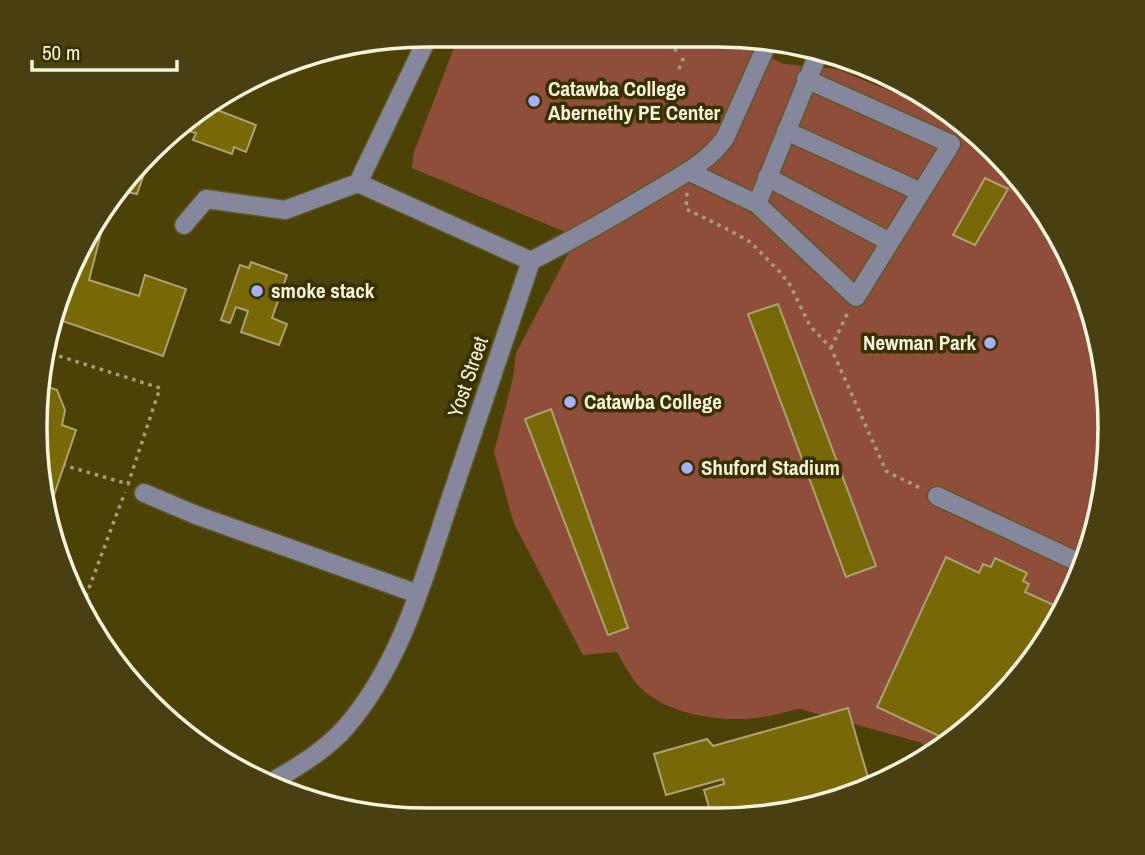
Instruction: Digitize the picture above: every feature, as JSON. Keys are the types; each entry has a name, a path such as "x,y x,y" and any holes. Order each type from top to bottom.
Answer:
{"street":[{"path":"358,183 423,47"},
{"path":"184,225 206,199 285,209 358,183 531,261 588,232 688,171 717,150 764,51"},
{"path":"757,204 815,60"},
{"path":"688,171 757,204 856,297 951,144 806,79"},
{"path":"786,131 921,192"},
{"path":"767,177 890,242"},
{"name":"Yost Street","path":"279,778 311,758 345,728 373,691 393,658 418,594 531,261"},
{"path":"144,493 196,515 418,594"},
{"path":"937,496 1074,560"}],"path":[{"path":"668,47 683,53 678,69"},
{"path":"688,171 686,209 750,242 790,285 810,326 831,348 886,471 937,496"},
{"path":"831,348 856,297"},
{"path":"55,355 160,388 86,596"},
{"path":"63,465 128,484"}],"shaded area":[{"path":"454,47 753,49 784,64 837,69 910,99 968,142 1019,196 1059,259 1085,329 1097,403 1094,477 1078,550 1047,618 1003,678 968,713 926,746 800,709 769,716 735,719 681,711 649,695 637,684 617,652 583,655 514,524 494,452 513,378 516,353 577,237 412,168 414,152"},
{"name":"Catawba College","path":"718,47 767,51 816,60 886,86 929,111 986,159 1019,196 1059,259 1085,329 1097,403 1094,477 1078,550 1047,618 1003,678 949,729 908,757 863,779 816,795 767,804 718,808 403,807 329,795 259,769 196,729 159,696 126,659 86,596 67,550 55,502 48,452 48,403 55,353 67,305 86,259 111,216 142,177 177,142 216,111 259,86 305,67 353,55 403,48"}],"building":[{"path":"218,110 256,125 246,152 234,147 232,154 193,140 196,133 190,131"},
{"path":"144,175 137,194 129,192"},
{"path":"985,178 1008,189 975,245 953,235"},
{"path":"102,231 89,280 139,296 145,275 186,289 163,356 62,321 86,259"},
{"name":"smoke stack","path":"251,262 287,275 272,318 287,324 279,345 241,332 248,311 236,307 230,323 221,320 240,265 249,268"},
{"path":"778,304 876,566 846,577 748,314"},
{"path":"50,387 57,390 65,410 62,425 76,430 54,495 47,428"},
{"path":"551,409 628,628 608,635 525,419"},
{"path":"946,557 979,573 983,564 991,567 995,558 1027,573 1023,581 1029,584 1025,592 1054,605 1034,639 1003,678 968,713 939,736 877,707"},
{"path":"848,708 868,777 816,795 742,807 709,808 704,790 724,784 723,779 666,795 654,754 707,739 713,746"}],"place":[{"name":"Catawba College Abernethy PE Center","path":"534,101"},
{"name":"smoke stack","path":"257,291"},
{"name":"Newman Park","path":"990,343"},
{"name":"Catawba College","path":"570,402"},
{"name":"Shuford Stadium","path":"687,468"}]}
